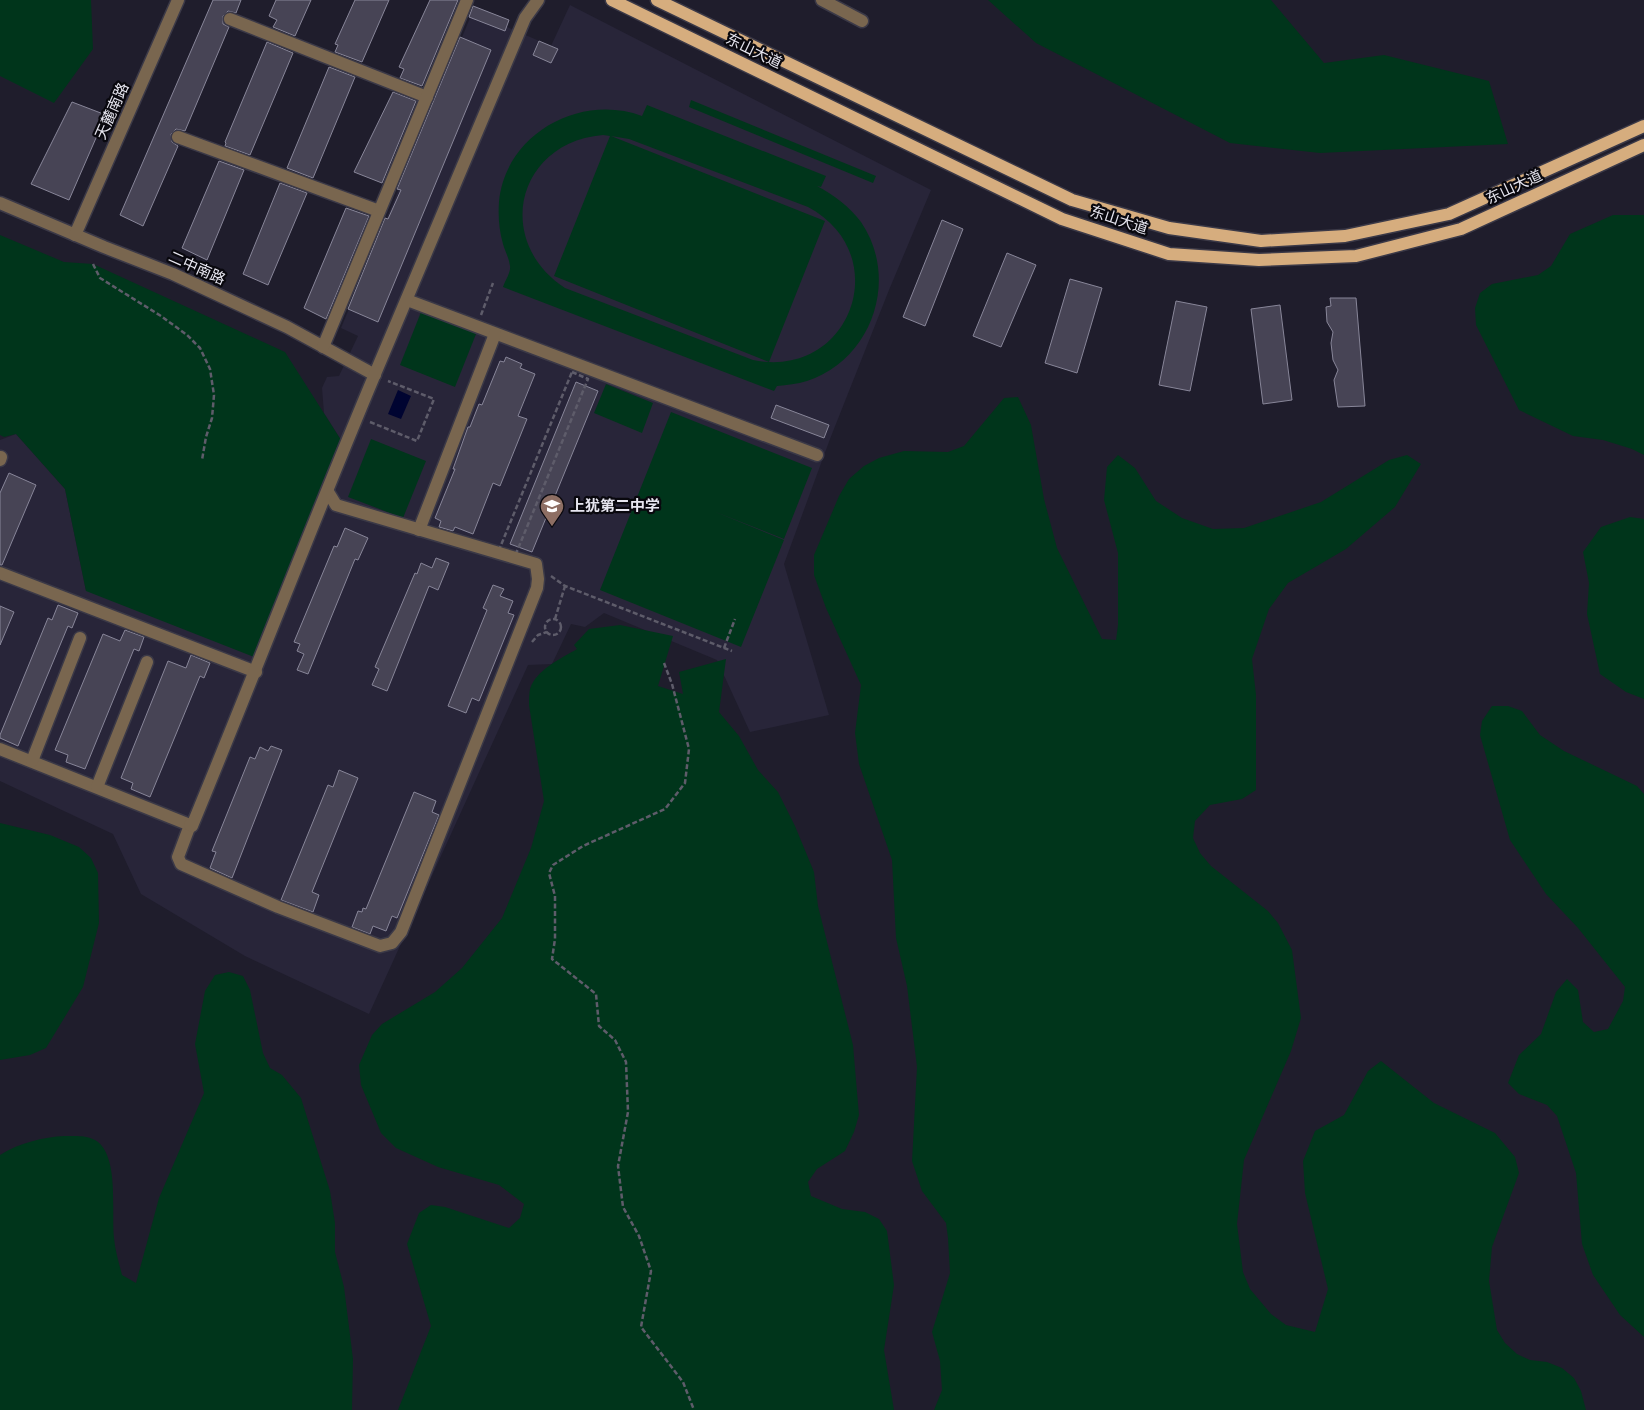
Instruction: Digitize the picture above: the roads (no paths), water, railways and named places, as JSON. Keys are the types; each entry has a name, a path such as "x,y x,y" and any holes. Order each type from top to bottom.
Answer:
{"main road":[{"name":"东山大道","path":"657,0 1072,200 1169,228 1262,241 1345,236 1449,214 1644,126"},
{"name":"东山大道","path":"619,2 1062,219 1169,254 1259,260 1356,256 1461,229 1644,145"}],"street":[{"name":"天麓南路","path":"75,236 178,0"},
{"path":"322,347 467,0"},
{"path":"328,492 336,505 536,564 538,579 537,588 401,932 392,943 380,946 278,907 181,864 178,857 256,672 328,492 375,375 526,18 538,0"},
{"path":"822,0 862,21"},
{"path":"230,19 427,97"},
{"path":"178,137 379,211"},
{"name":"二中南路","path":"0,204 75,236 173,274 287,327 375,375"},
{"path":"407,300 817,455"},
{"path":"419,530 495,334"},
{"path":"0,574 256,672"},
{"path":"32,761 80,638"},
{"path":"97,787 147,662"},
{"path":"0,749 190,825"}],"water":[{"path":"398,390 411,396 401,419 388,414"}],"place":[{"name":"上犹第二中学","path":"552,527"}]}
